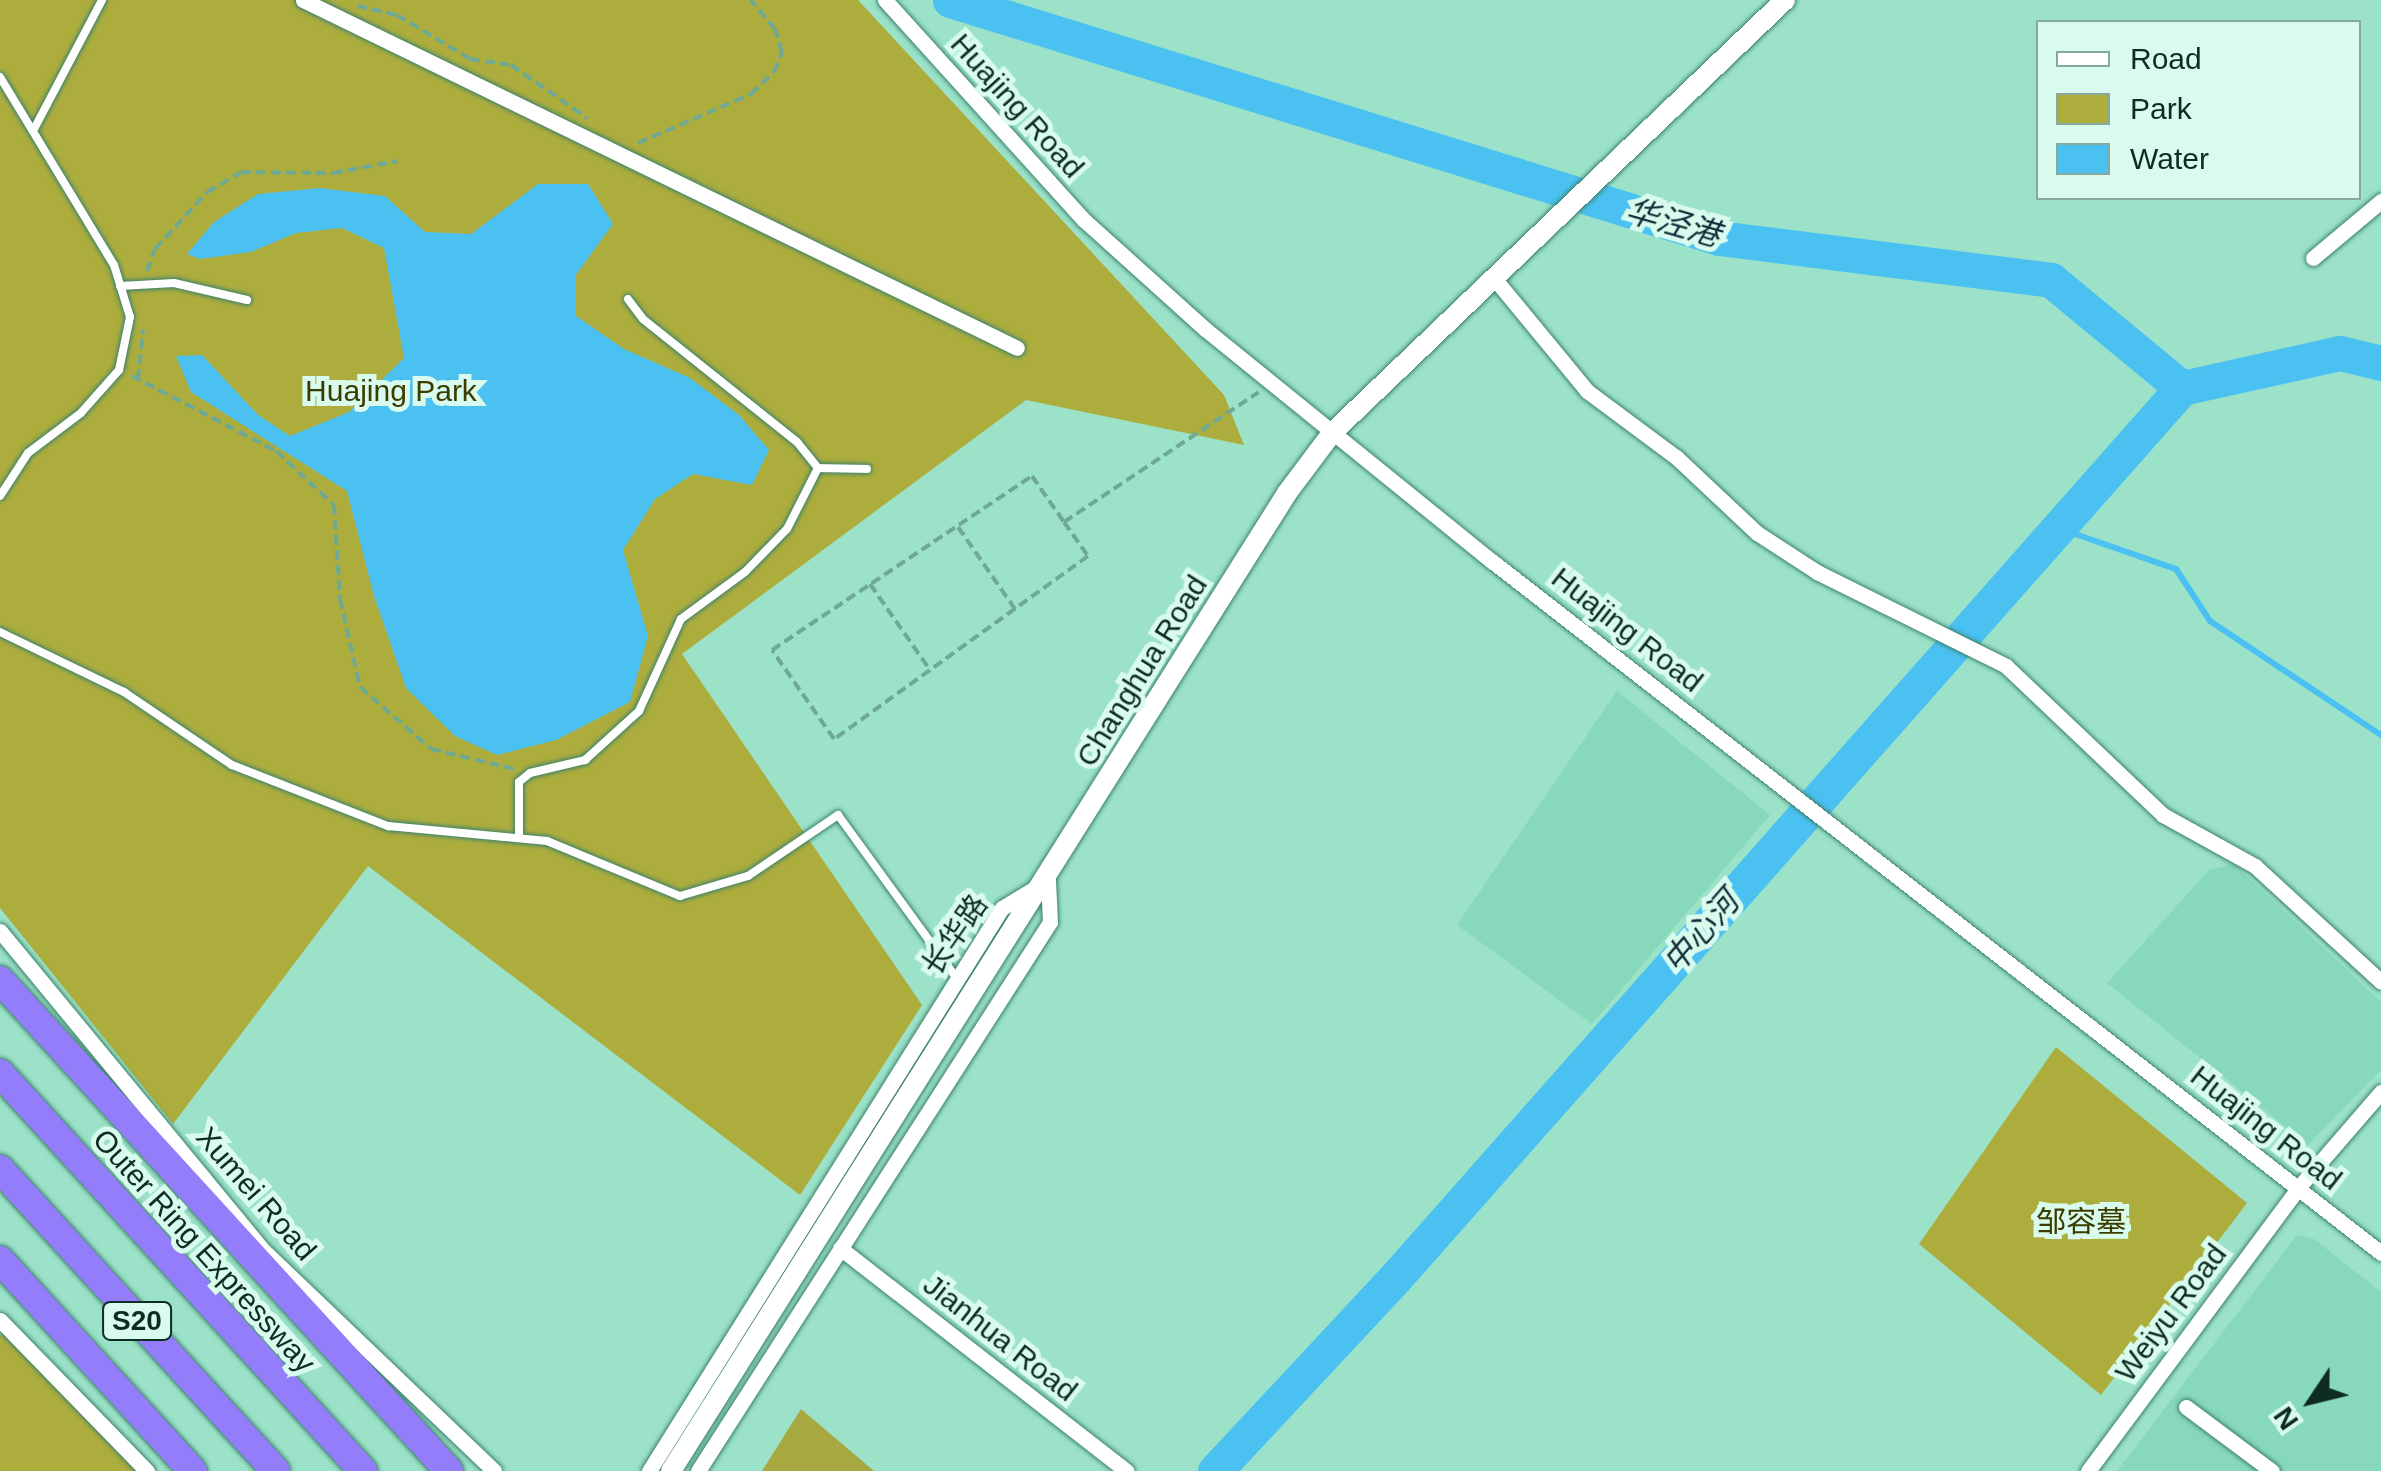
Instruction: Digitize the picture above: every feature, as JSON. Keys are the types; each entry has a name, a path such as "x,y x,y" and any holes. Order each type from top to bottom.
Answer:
{"highway":[{"path":"0,980 449,1471"},
{"name":"Outer Ring Expressway","path":"0,1074 362,1471"},
{"name":"S20","path":"0,1169 276,1471"},
{"path":"0,1260 194,1471"}],"street":[{"path":"303,0 1017,348"},
{"name":"Changhua Road","path":"671,1471 1048,880 1287,493 1332,433 1785,0"},
{"name":"Huajing Road","path":"889,5 1084,220 1272,384 2381,1253"},
{"path":"2313,258 2381,202"},
{"path":"1494,278 1588,391 1676,457 1757,532 1817,572 1932,624 2006,666 2163,815 2255,866 2381,982"},
{"path":"698,1471 1050,922 1048,880"},
{"name":"长华路","path":"649,1471 1002,908 1048,880"},
{"name":"Xumei Road","path":"0,932 262,1248 494,1471"},
{"name":"Weiyu Road","path":"2088,1471 2298,1188 2381,1092"},
{"name":"Jianhua Road","path":"840,1248 1126,1471"},
{"path":"0,1320 147,1471"},
{"path":"2186,1407 2272,1471"}],"lane":[{"path":"33,131 102,0"},
{"path":"0,76 114,265 130,317 119,370 82,413 28,453 0,496"},
{"path":"120,286 174,282 247,300"},
{"path":"628,299 818,468 867,469"},
{"path":"520,838 519,782 530,773 585,760 638,711 680,619 745,572 787,529 818,468"},
{"path":"0,632 124,692 232,765 388,826 546,841 680,896 748,876 838,815 957,979"}],"path":[{"path":"344,0 397,15 470,59 510,65 600,128"},
{"path":"623,146 688,126 751,94 774,72 782,52 775,30 751,0"},
{"path":"138,379 142,285 155,250 207,192 241,172 332,173 398,161"},
{"path":"119,370 276,451 334,505 340,598 360,687 431,749 530,773"},
{"path":"1064,522 1272,384"},
{"path":"1032,476 1064,522 1088,556 834,739 772,650 1032,476"},
{"path":"957,526 1014,610"},
{"path":"870,584 930,670"}],"shaded area":[{"path":"1617,691 1770,815 1592,1024 1457,925"},
{"path":"2234,864 2381,1002 2381,1070 2308,1145 2107,983 2209,870"},
{"path":"2297,1235 2314,1239 2381,1292 2381,1471 2117,1471"},
{"path":"801,1409 874,1471 762,1471"}],"green space":[{"name":"Huajing Park","path":"0,0 858,0 1224,395 1244,445 1026,400 682,654 922,1005 800,1195 368,866 173,1124 0,908"},
{"name":"邹容墓","path":"2056,1047 2247,1203 2101,1395 1919,1244"},
{"path":"7,1329 147,1471 0,1471 0,1336"}],"water":[{"path":"538,184 588,184 613,224 575,276 576,316 624,349 690,378 739,415 769,450 752,485 693,474 655,499 623,550 648,636 630,702 556,740 497,755 455,736 406,688 374,596 347,491 191,392 176,356 202,355 258,415 290,436 349,412 404,358 384,248 342,228 296,233 251,252 200,259 187,254 214,222 258,194 320,188 385,196 425,232 471,234"}],"waterway":[{"name":"华泾港","path":"950,0 1719,238 2051,280 2182,388"},
{"name":"华泾港","path":"2182,388 2340,353 2381,363"},
{"name":"中心河","path":"1215,1471 1396,1277 2182,388"},
{"path":"2058,528 2176,569 2210,621 2381,735"}]}
